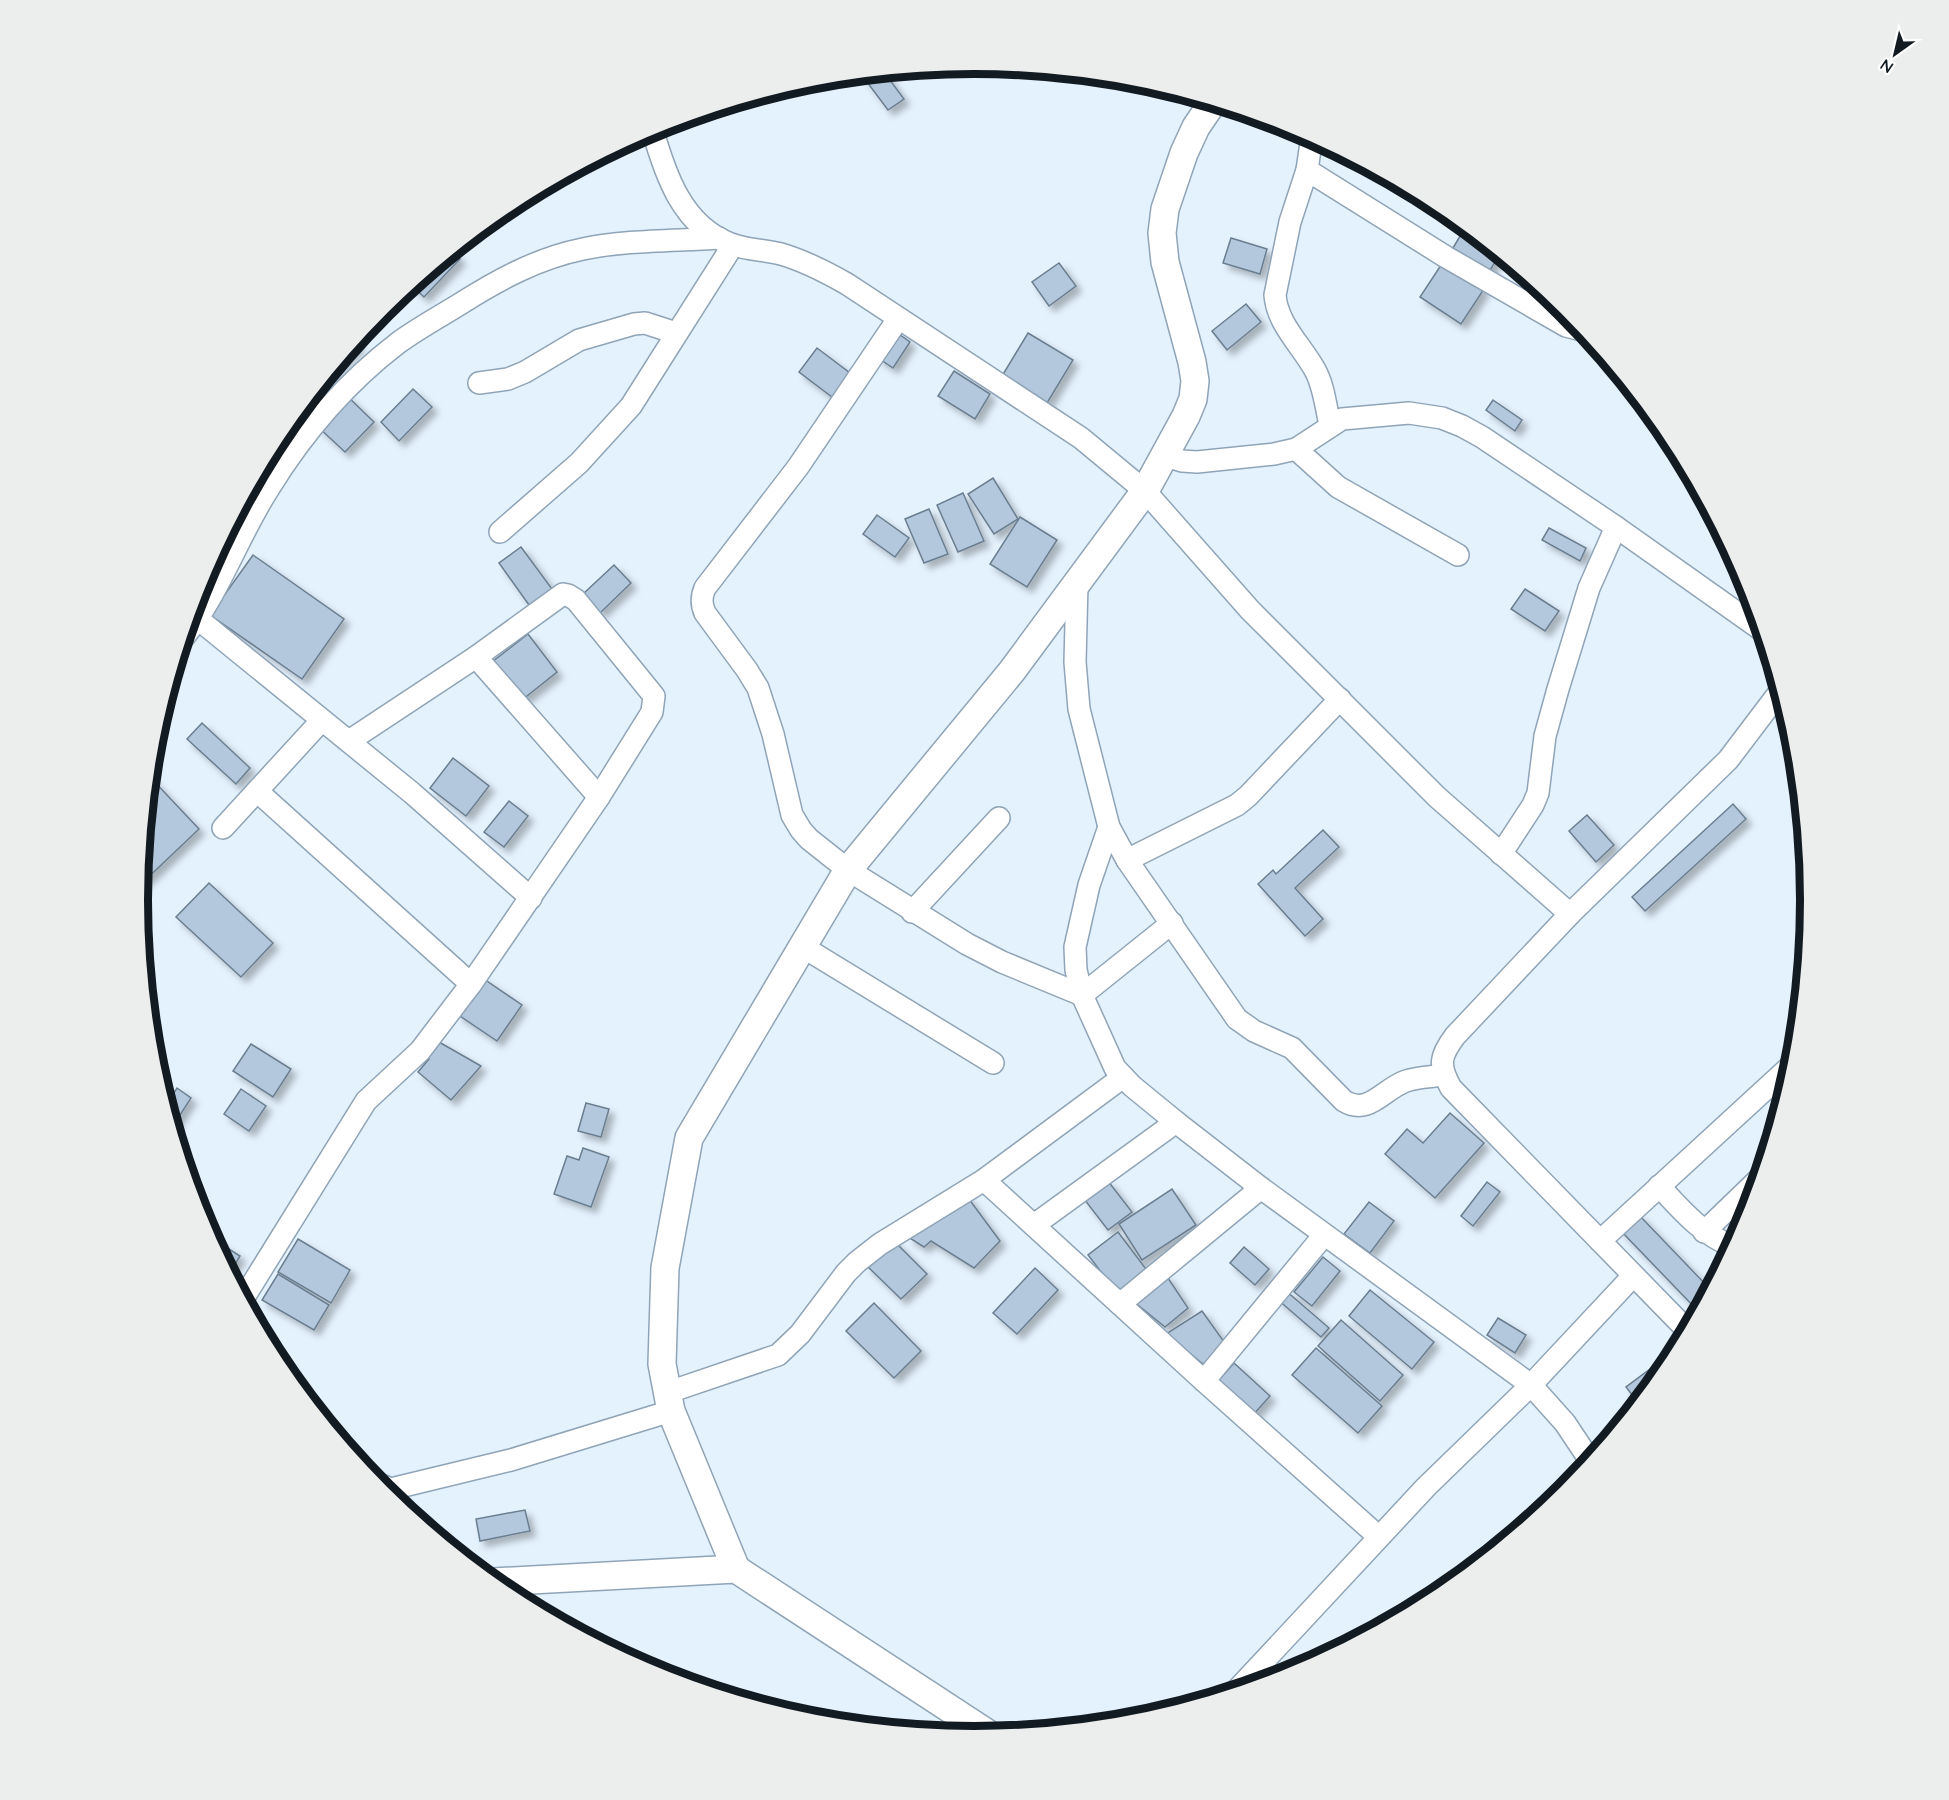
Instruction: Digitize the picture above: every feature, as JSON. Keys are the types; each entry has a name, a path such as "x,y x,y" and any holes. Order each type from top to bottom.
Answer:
{"main road":[{"path":"975,1726 736,1569 668,1402 662,1364 665,1268 689,1138 848,870 1012,671 1077,584 1145,491 1186,416 1193,399 1195,381 1165,262 1162,233 1165,209 1184,153 1196,127 1209,108"},
{"path":"507,1581 736,1569"}],"street":[{"path":"655,137 667,178 682,204 695,220 726,242"},
{"path":"1310,145 1277,280 1276,306 1316,372 1330,425"},
{"path":"1306,170 1446,257 1569,327"},
{"path":"500,532 579,463 630,406 676,333 726,242"},
{"path":"223,556 262,484 345,390 399,343 495,282 548,258 584,249 726,242 780,254 812,265 847,284 1082,438 1145,491 1250,609 1437,798 1570,914"},
{"path":"898,318 798,467 705,588 702,594 702,605 705,613 758,688 773,734 795,822 809,839 848,870 912,912 1002,962 1082,995"},
{"path":"479,383 508,379 525,372 579,340 634,324 645,323 676,333"},
{"path":"1166,456 1182,461 1197,462 1274,454 1296,449 1308,443 1330,425 1342,419 1409,413 1442,418 1482,437 1617,527 1753,623"},
{"path":"1296,449 1338,487 1458,555"},
{"path":"1501,854 1533,805 1538,793 1545,736 1558,689 1588,588 1617,527"},
{"path":"1077,584 1075,662 1079,709 1109,827 1127,860 1237,1019 1254,1031 1292,1048 1344,1101 1352,1106 1366,1105 1406,1081 1443,1075"},
{"path":"247,1292 366,1101 420,1051 471,984 531,898 599,797 652,712 654,696 576,600 568,595 557,597 476,657 349,741"},
{"path":"200,614 198,619 412,793 531,898"},
{"path":"476,657 599,797"},
{"path":"1683,1325 1451,1088 1443,1075 1442,1062 1444,1052 1455,1036 1570,914 1728,760 1776,697"},
{"path":"1127,860 1237,805 1340,699"},
{"path":"223,828 322,720"},
{"path":"257,791 471,984"},
{"path":"912,912 999,818"},
{"path":"1109,827 1089,885 1075,947 1076,970 1082,995 1115,1068 1176,1122 1261,1188 1531,1385 1565,1423 1586,1455"},
{"path":"1082,995 1172,923"},
{"path":"803,946 993,1063"},
{"path":"1600,1241 1782,1074"},
{"path":"392,1486 511,1460 668,1402 778,1355 800,1334 857,1262 880,1244 984,1180 1123,1077"},
{"path":"1034,1225 1176,1122"},
{"path":"984,1180 1379,1537"},
{"path":"1659,1186 1704,1232 1726,1243"},
{"path":"1120,1304 1261,1188"},
{"path":"1704,1232 1748,1189"},
{"path":"1204,1381 1324,1236"},
{"path":"1245,1681 1426,1487 1531,1385 1633,1276"}],"building":[{"path":"889,79 904,99 888,110 866,81"},
{"path":"1462,233 1496,260 1487,275 1450,253"},
{"path":"1231,238 1267,249 1260,274 1223,263"},
{"path":"457,256 460,259 424,297 417,291"},
{"path":"1443,262 1484,289 1461,324 1420,297"},
{"path":"1059,263 1076,286 1049,306 1032,282"},
{"path":"1246,304 1261,322 1227,350 1212,331"},
{"path":"896,332 910,342 893,368 878,358"},
{"path":"1028,333 1073,360 1047,403 1002,376"},
{"path":"817,348 850,373 832,397 799,372"},
{"path":"954,371 990,394 975,419 938,396"},
{"path":"413,389 432,407 399,441 381,422"},
{"path":"345,394 374,422 345,452 316,425"},
{"path":"1493,400 1522,420 1515,431 1486,410"},
{"path":"993,478 1018,519 994,534 968,494"},
{"path":"963,493 984,541 958,552 937,505"},
{"path":"929,509 948,554 924,563 905,519"},
{"path":"877,515 909,538 895,557 863,534"},
{"path":"1020,517 1057,540 1027,587 990,564"},
{"path":"1549,528 1586,548 1580,561 1542,540"},
{"path":"521,547 552,589 529,605 499,563"},
{"path":"253,555 344,619 302,679 210,615"},
{"path":"614,565 631,583 600,613 583,594"},
{"path":"1525,589 1559,611 1545,631 1511,609"},
{"path":"528,634 557,672 522,700 492,662"},
{"path":"202,723 250,768 236,784 187,739"},
{"path":"453,758 489,786 466,816 430,788"},
{"path":"156,784 199,829 149,877"},
{"path":"509,801 528,816 504,847 484,832"},
{"path":"1733,804 1746,819 1645,911 1632,897"},
{"path":"1587,815 1614,845 1596,862 1569,831"},
{"path":"1323,830 1339,847 1295,888 1323,919 1305,936 1258,884 1273,870 1276,874"},
{"path":"209,883 273,943 241,977 176,917"},
{"path":"481,977 522,1005 497,1041 457,1014"},
{"path":"439,1042 481,1066 451,1100 418,1072 429,1059 423,1057"},
{"path":"251,1044 291,1069 273,1097 233,1071"},
{"path":"177,1088 191,1098 178,1119 176,1114 172,1096"},
{"path":"241,1089 266,1106 249,1131 224,1114"},
{"path":"586,1103 609,1109 601,1137 578,1131"},
{"path":"1450,1113 1484,1143 1435,1198 1385,1154 1407,1129 1423,1143"},
{"path":"583,1148 609,1157 591,1207 554,1194 567,1156 579,1160"},
{"path":"1108,1181 1132,1212 1108,1230 1084,1199"},
{"path":"1487,1182 1500,1192 1473,1226 1461,1216"},
{"path":"1172,1189 1196,1225 1142,1260 1119,1224"},
{"path":"966,1195 1000,1241 974,1268 931,1241 924,1247 908,1237"},
{"path":"1369,1202 1394,1221 1370,1253 1344,1234"},
{"path":"1638,1214 1706,1285 1694,1306 1620,1230"},
{"path":"1118,1232 1149,1273 1119,1295 1088,1255"},
{"path":"298,1239 350,1270 331,1303 278,1272"},
{"path":"892,1239 927,1274 901,1299 866,1265"},
{"path":"224,1246 240,1256 234,1267"},
{"path":"1244,1247 1269,1269 1255,1285 1230,1263"},
{"path":"1323,1257 1340,1271 1312,1306 1294,1292"},
{"path":"1035,1268 1058,1290 1017,1334 993,1313"},
{"path":"278,1274 329,1305 314,1330 262,1300"},
{"path":"1166,1275 1188,1308 1165,1327 1133,1301"},
{"path":"1285,1290 1329,1328 1321,1337 1277,1299"},
{"path":"1370,1290 1434,1342 1412,1369 1349,1316"},
{"path":"874,1303 921,1351 894,1378 846,1331"},
{"path":"1202,1311 1227,1346 1203,1364 1166,1334"},
{"path":"1498,1318 1526,1335 1515,1353 1487,1335"},
{"path":"1341,1320 1403,1375 1380,1401 1318,1346"},
{"path":"1316,1348 1382,1406 1358,1433 1292,1375"},
{"path":"1660,1362 1634,1397 1626,1387"},
{"path":"1234,1363 1270,1396 1253,1415 1217,1382"},
{"path":"525,1510 530,1531 480,1541 476,1519"}]}
